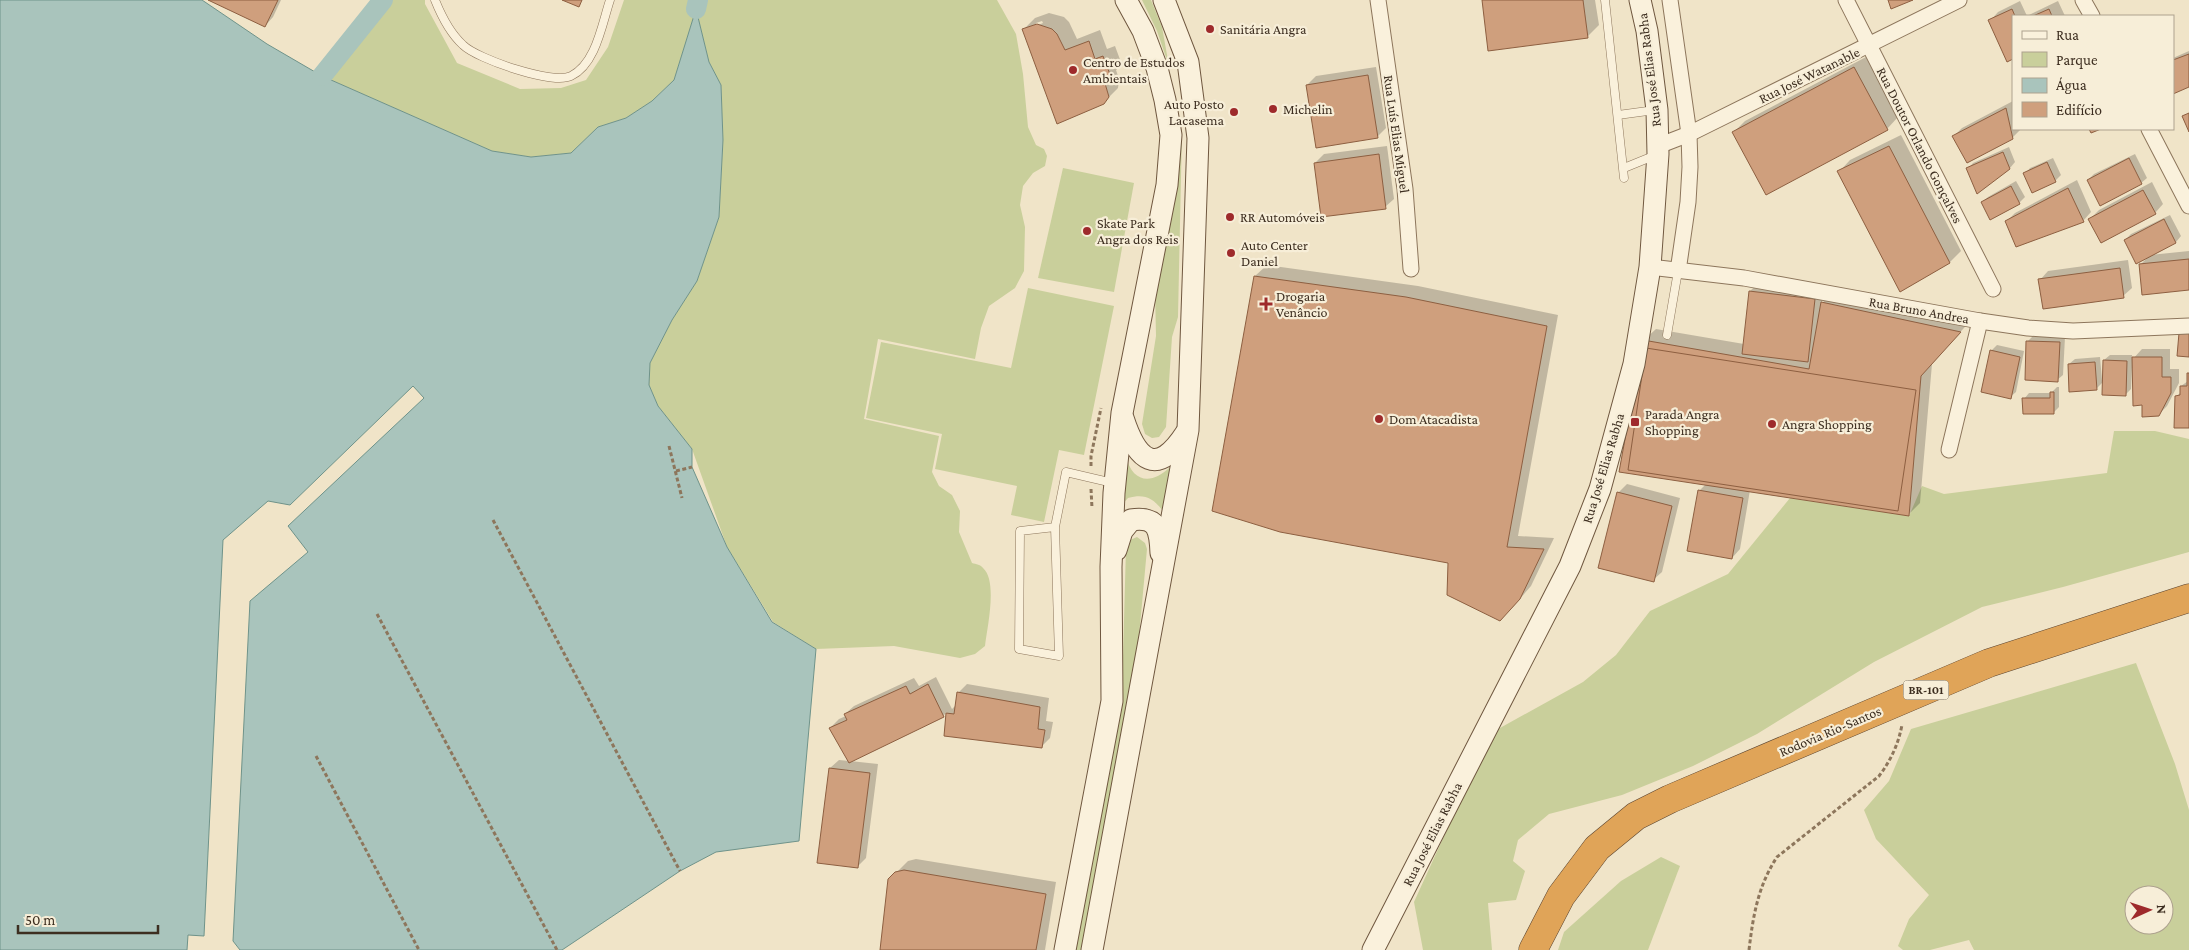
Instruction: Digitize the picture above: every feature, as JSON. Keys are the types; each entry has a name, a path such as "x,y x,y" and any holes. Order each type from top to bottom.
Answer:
{"highway":[{"name":"Rodovia Rio-Santos","path":"1533,950 1561,896 1597,848 1636,816 1670,799 1988,663 2189,598"}],"main road":[{"path":"1065,950 1112,701 1111,567 1115,484 1122,413 1167,184 1170,135 1165,100 1157,68 1143,31 1126,0"},
{"path":"1092,950 1188,430 1198,138 1188,62 1164,0"},
{"name":"Rua José Elias Rabha","path":"1373,950 1570,566 1600,489 1634,364 1650,267 1658,150 1657,110 1647,31 1640,0"},
{"path":"1122,413 1134,447 1142,456 1152,460 1164,458 1173,452 1188,430"},
{"path":"1111,567 1122,530 1130,520 1141,518 1153,522 1160,532 1162,576"}],"street":[{"name":"Rua Luís Elias Miguel","path":"1378,0 1405,189 1411,269"},
{"path":"1670,0 1688,134 1688,202 1678,271"},
{"name":"Rua Doutor Orlando Gonçalves","path":"1846,0 1993,289"},
{"name":"Rua José Watanable","path":"1658,150 1959,0"},
{"path":"2083,0 2091,15"},
{"path":"2150,130 2189,206"},
{"name":"Rua Bruno Andrea","path":"1650,267 1744,278 2028,328 2073,331 2189,326"},
{"path":"1949,450 1980,321"}],"lane":[{"path":"435,0 440,12 463,45 478,55 540,76 556,78 570,77 591,56 610,0"},
{"path":"1605,0 1624,178"},
{"path":"1618,115 1657,110"},
{"path":"1624,168 1658,150"},
{"path":"1667,335 1678,271"},
{"path":"1055,527 1020,531 1019,649 1059,656 1055,527 1066,472 1115,484"}],"path":[{"path":"1091,456 1102,400"},
{"path":"669,446 682,498"},
{"path":"676,471 692,467"},
{"path":"493,520 680,871"},
{"path":"377,614 557,950"},
{"path":"1749,950 1759,892 1766,873 1777,857 1879,776 1892,759 1900,739 1907,698"},
{"path":"316,756 419,950"}],"green space":[{"path":"383,0 425,0 425,4 457,63 520,89 561,88 586,80 608,47 624,0 997,0 1016,34 1023,74 1028,127 1036,145 1044,149 1047,156 1045,166 1033,173 1023,186 1020,205 1025,227 1024,271 1015,288 989,306 981,328 975,359 878,339 864,419 939,436 932,472 939,486 952,495 960,511 959,532 972,563 982,567 990,583 991,594 985,646 975,654 960,658 894,646 816,649 773,622 727,547 692,449 658,406 649,385 650,363 672,320 697,281 719,217 723,140 721,85 709,62 696,10 674,80 652,101 626,118 598,127 571,153 531,157 492,151 322,76"},
{"path":"1142,0 1151,0 1162,27 1169,66 1157,31"},
{"path":"1176,122 1182,131 1178,317 1172,337 1166,427 1159,437 1152,438 1145,434 1142,424 1156,336 1155,290"},
{"name":"Skate Park Angra dos Reis","path":"1063,168 1134,183 1114,292 1038,278"},
{"path":"1028,288 1114,306 1084,455 1059,450 1044,522 1011,515 1017,486 935,469 942,434 866,418 881,342 1011,368"},
{"path":"2114,431 2155,431 2189,439 2189,552 1982,607 1874,662 1757,734 1693,766 1622,795 1549,814 1518,840 1513,861 1525,871 1516,900 1488,903 1492,950 1423,950 1414,902 1491,733 1583,682 1616,655 1650,611 1728,574 1790,498 1909,516 1922,486 1944,494 2107,473"},
{"path":"1126,456 1133,472 1144,478 1156,477 1170,467 1163,511 1151,500 1139,496 1128,498 1120,507"},
{"path":"1137,537 1145,543 1147,549 1137,658 1082,950 1073,950 1119,705 1123,657 1126,547 1130,540"},
{"path":"2136,663 2175,764 2189,810 2189,950 1974,950 1969,940 1930,950 1903,950 1898,946 1909,919 1929,895 1876,839 1864,810 1889,781 1911,729"},
{"path":"1661,857 1680,866 1648,950 1558,950 1564,932 1621,881"}],"water":[{"path":"0,0 202,0 267,44 322,76 492,151 531,157 571,153 598,127 626,118 652,101 674,80 696,9 709,62 721,85 723,140 719,217 697,281 672,320 650,363 649,385 658,406 692,449 692,467 727,547 772,622 816,649 799,841 716,852 680,871 562,950 240,950 233,941 250,601 308,552 288,526 424,398 413,386 290,505 268,501 223,540 204,936 188,935 187,950 0,950"}],"building":[{"path":"208,0 278,0 265,27"},
{"path":"562,0 582,0 579,7"},
{"path":"1482,0 1583,0 1588,38 1488,51"},
{"path":"1888,0 1913,0 1891,9"},
{"path":"2012,9 2015,15 2012,15 2012,60 2007,62 1988,20"},
{"path":"2049,9 2052,15 2035,15"},
{"name":"Centro de Estudos Ambientais","path":"1037,24 1052,29 1057,34 1065,50 1089,41 1095,59 1103,56 1111,77 1104,80 1109,97 1104,104 1057,124 1022,29"},
{"path":"2189,54 2189,87 2174,94 2174,60"},
{"path":"1854,67 1888,130 1766,195 1732,132"},
{"path":"1368,75 1378,138 1316,148 1306,85"},
{"path":"2006,108 2013,139 1967,163 1952,136"},
{"path":"2189,113 2189,132 2182,116"},
{"path":"1889,146 1950,263 1900,292 1837,171"},
{"path":"2003,152 2010,169 1977,194 1966,168"},
{"path":"1379,154 1386,209 1321,217 1314,163"},
{"path":"2129,158 2142,184 2100,206 2087,180"},
{"path":"2047,162 2056,182 2032,193 2023,173"},
{"path":"2011,186 2020,204 1990,220 1981,202"},
{"path":"2068,188 2084,222 2016,247 2005,221"},
{"path":"2143,190 2156,214 2101,243 2088,219"},
{"path":"2164,219 2176,243 2136,264 2124,240"},
{"path":"2189,259 2189,290 2142,295 2139,264"},
{"path":"2120,268 2124,298 2043,309 2038,279"},
{"name":"Dom Atacadista","path":"1254,276 1406,297 1547,326 1507,547 1544,549 1520,599 1500,621 1447,595 1448,563 1280,532 1212,511"},
{"path":"1749,291 1815,299 1808,362 1742,354"},
{"name":"Angra Shopping","path":"1821,302 1961,332 1921,376 1909,516 1619,472 1643,340 1809,369"},
{"path":"2179,333 2189,333 2189,357 2177,356"},
{"path":"2026,341 2060,342 2058,382 2025,380"},
{"name":"Angra Shopping","path":"1646,348 1916,390 1898,511 1628,470"},
{"path":"1990,350 2020,357 2011,399 1981,392"},
{"path":"2132,357 2162,357 2162,377 2171,377 2171,393 2159,416 2142,417 2142,405 2133,406"},
{"path":"2103,360 2127,361 2126,396 2102,395"},
{"path":"2095,362 2097,390 2069,392 2068,364"},
{"path":"2187,373 2189,373 2189,428 2174,428 2175,396 2180,395 2180,386 2187,386"},
{"path":"2050,392 2054,392 2054,414 2023,414 2022,398 2050,398"},
{"path":"1698,490 1743,498 1732,559 1687,551"},
{"path":"1617,492 1672,506 1654,582 1598,568"},
{"path":"928,684 944,717 849,763 829,728 847,720 844,714 906,686 910,694"},
{"path":"957,692 1040,707 1038,729 1045,730 1042,748 944,736 946,713 954,714"},
{"path":"829,768 870,773 858,868 817,863"},
{"path":"904,870 1046,894 1036,950 880,950 888,879 895,872"}],"waterway":[{"path":"322,76 383,0"},
{"path":"696,9 698,0"}],"place":[{"name":"Sanitária Angra","path":"1210,29"},
{"name":"Centro de Estudos Ambientais","path":"1073,70"},
{"name":"Michelin","path":"1273,109"},
{"name":"Auto Posto Lacasema","path":"1234,112"},
{"name":"RR Automóveis","path":"1230,217"},
{"name":"Skate Park Angra dos Reis","path":"1087,231"},
{"name":"Auto Center Daniel","path":"1231,253"},
{"name":"Drogaria Venâncio","path":"1266,304"},
{"name":"Dom Atacadista","path":"1379,419"},
{"name":"Parada Angra Shopping","path":"1635,422"},
{"name":"Angra Shopping","path":"1772,424"}]}
